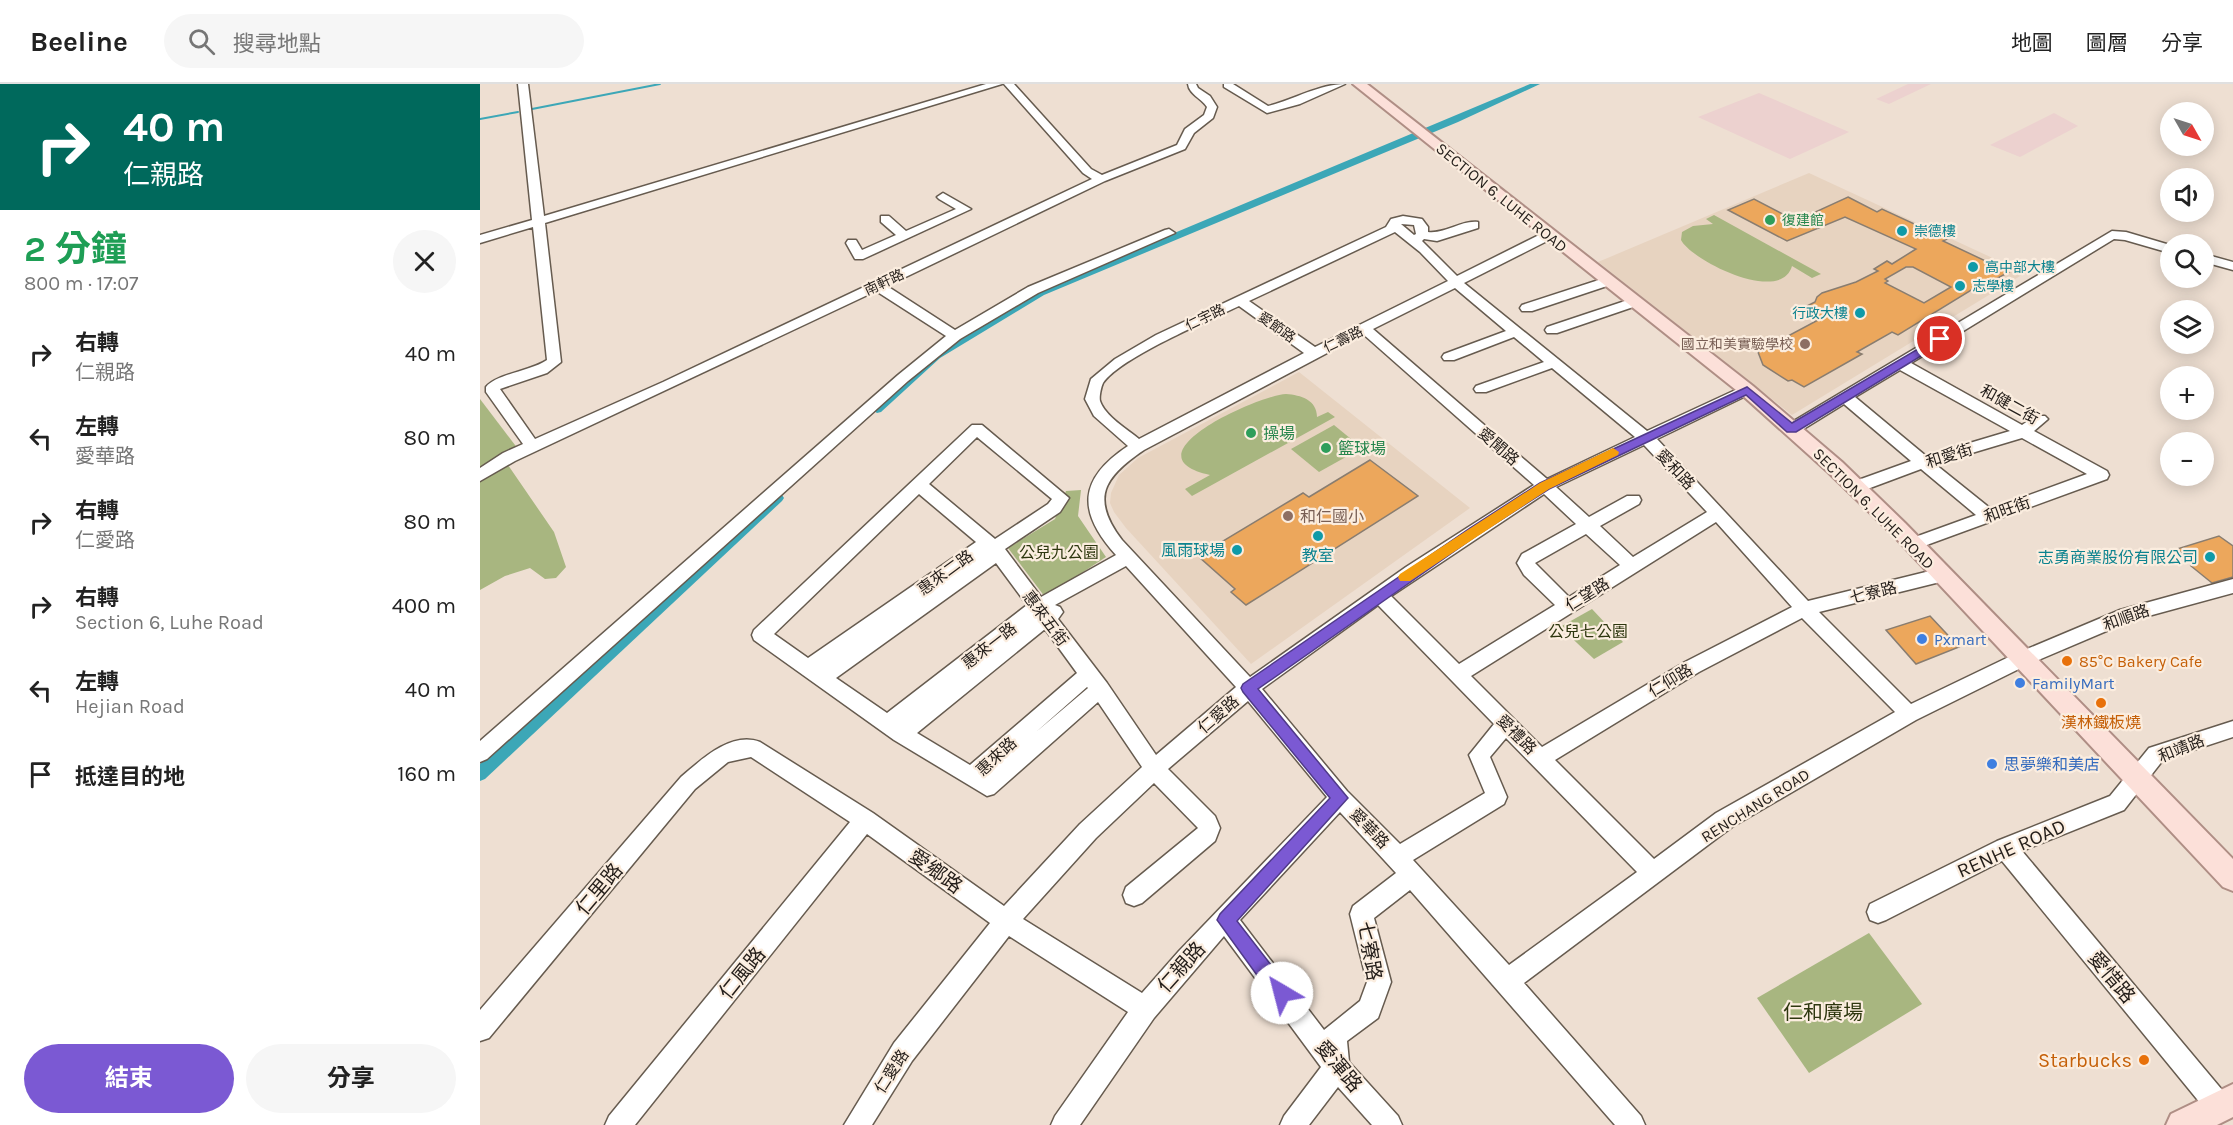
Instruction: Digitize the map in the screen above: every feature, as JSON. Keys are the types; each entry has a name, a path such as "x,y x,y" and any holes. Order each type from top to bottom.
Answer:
{"main road":[{"name":"SECTION 6, LUHE ROAD","path":"1359,84 1747,390 1856,487 2233,878"},
{"path":"2182,1125 2226,1103"}],"street":[{"path":"523,84 554,362 543,370 499,384 493,387 493,392 533,447"},
{"path":"480,239 997,84"},
{"path":"1009,84 1087,171 1101,179"},
{"path":"1226,85 1267,110 1296,102 1340,84"},
{"name":"南軒路","path":"480,476 509,457 669,385 1101,179 1182,147 1190,131 1209,116 1212,107 1206,98 1194,90 1192,85 1204,86"},
{"path":"852,243 859,256 965,209 943,197"},
{"path":"885,219 946,252"},
{"name":"愛和路","path":"1394,225 1418,238 1456,283 1672,462 1716,514 1804,609 1908,714"},
{"name":"仁宇路","path":"1138,446 1099,413 1092,399 1096,382 1130,356 1391,229 1394,225"},
{"path":"1418,238 1437,237 1474,225"},
{"path":"480,753 903,378 955,336 1033,290 1169,233"},
{"name":"仁壽路","path":"1138,446 1314,353 1549,235"},
{"path":"1792,429 2112,235 2126,236 2160,246"},
{"path":"2214,261 2233,266"},
{"path":"1527,308 1608,281"},
{"path":"876,285 955,336"},
{"name":"愛節路","path":"1240,301 1314,353"},
{"path":"1552,330 1634,302"},
{"name":"愛聞路","path":"1365,329 1545,486 1632,566"},
{"path":"1449,357 1515,332"},
{"path":"1481,389 1553,363"},
{"name":"和健二街","path":"1901,364 2101,475"},
{"name":"仁愛路","path":"857,1125 903,1052 1006,921 1088,831 1154,769 1249,688 1412,572 1545,486 1747,390"},
{"path":"1845,397 1988,516"},
{"name":"和愛街","path":"1856,487 1923,462 2023,432 2040,419"},
{"name":"惠來二路","path":"815,673 991,557 994,548 1054,508 1061,498 977,429 919,485"},
{"name":"愛華路","path":"1138,446 1123,455 1099,482 1094,499 1101,527 1249,688 1340,798 1507,981 1632,1125"},
{"name":"和旺街","path":"1913,544 2101,475"},
{"path":"894,729 761,635 919,485"},
{"name":"惠來五街","path":"919,485 994,548 1095,682 1154,769 1207,823 1209,828 1207,834 1199,842 1134,895"},
{"path":"1567,606 1530,570 1526,563 1528,559 1633,500"},
{"name":"仁望路","path":"1458,674 1716,514"},
{"name":"惠來一路","path":"894,729 1041,612 1132,562"},
{"name":"七寮路","path":"1804,609 1942,575"},
{"name":"和順路","path":"2022,659 2126,615 2233,586"},
{"name":"愛禮路","path":"1380,596 1653,873"},
{"name":"仁仰路","path":"1540,758 1692,667 1804,609"},
{"name":"RENCHANG ROAD","path":"1507,981 1724,820 1908,714 2022,659"},
{"name":"惠來路","path":"894,729 987,786 1095,682"},
{"name":"七寮路","path":"1337,1067 1334,1036 1369,1009 1378,982 1361,914 1404,866 1497,797 1479,755 1506,724"},
{"name":"和靖路","path":"2138,779 2156,754 2233,729"},
{"name":"愛鄉路","path":"723,754 753,748 865,820 1006,921 1145,1009"},
{"name":"仁里路","path":"480,1029 688,783 723,754"},
{"name":"RENHE ROAD","path":"1878,912 2005,848 2117,803 2138,779"},
{"name":"仁親路","path":"1064,1125 1145,1009 1187,959 1340,798"},
{"name":"仁風路","path":"618,1125 865,820"},
{"name":"愛惜路","path":"2005,848 2226,1103"},
{"name":"愛渾路","path":"1226,920 1337,1067 1389,1125"},
{"path":"1293,1125 1337,1067"}],"shaded area":[{"path":"1908,84 1931,84 1889,104 1876,99"},
{"path":"1759,93 1849,132 1790,159 1698,117"},
{"path":"2054,113 2078,126 2020,157 1990,145"},
{"name":"國立和美實驗學校","path":"1809,173 2025,273 1792,415 1598,262"},
{"name":"和仁國小","path":"1299,372 1470,508 1251,664 1126,528 1110,503 1111,493 1119,475 1138,458"}],"green space":[{"path":"1714,215 1821,274 1812,278 1792,266 1785,277 1772,281 1736,276 1718,268 1688,249 1681,240 1682,232 1693,226 1713,224 1706,219"},
{"path":"1286,394 1307,400 1314,406 1317,417 1328,412 1335,417 1192,496 1185,489 1210,475 1187,466 1181,454 1189,441 1227,415 1251,404"},
{"path":"480,399 518,449 480,470"},
{"name":"籃球場","path":"1334,425 1362,448 1319,472 1291,449"},
{"path":"508,465 554,532 566,567 556,578 545,579 530,568 505,576 480,590 480,481"},
{"name":"公兒九公園","path":"1081,490 1078,516 1106,557 1045,597 1008,548 1055,519 1066,491"},
{"name":"公兒七公園","path":"1592,609 1623,642 1594,659 1560,627"},
{"name":"仁和廣場","path":"1869,933 1922,1004 1809,1073 1757,998"}],"building":[{"path":"1848,197 1877,212 1882,209 1947,239 1943,241 2009,272 1985,285 1981,284 1898,335 1892,332 1857,352 1862,354 1804,387 1792,380 1788,381 1763,365 1758,352 1820,319 1801,309 1815,302 1822,293 1856,282 1878,271 1874,269 1887,261 1892,264 1916,249 1845,217 1787,241 1728,210 1754,199 1796,221","holes":["1906,267 1913,267 1951,287 1924,303 1885,283 1888,281 1885,279"]},
{"name":"教室","path":"1370,460 1418,496 1246,605 1231,592 1235,589 1198,556 1303,493 1309,497"},
{"name":"志勇商業股份有限公司","path":"2219,536 2233,546 2233,577 2212,583 2191,566 2195,564 2177,549"},
{"name":"Pxmart","path":"1930,616 1959,647 1916,664 1886,630"}],"waterway":[{"path":"532,109 660,84"},
{"path":"877,409 936,356 1040,293 1536,84"},
{"path":"480,119 518,112"},
{"path":"480,774 778,498"}],"slow traffic":[{"path":"1405,577 1545,486 1613,452"}],"place":[{"name":"復建館","path":"1770,220"},
{"name":"崇德樓","path":"1902,231"},
{"name":"高中部大樓","path":"1973,267"},
{"name":"志學樓","path":"1960,286"},
{"name":"行政大樓","path":"1860,313"},
{"name":"國立和美實驗學校","path":"1805,344"},
{"name":"操場","path":"1251,433"},
{"name":"籃球場","path":"1326,448"},
{"name":"和仁國小","path":"1288,516"},
{"name":"教室","path":"1318,536"},
{"name":"風雨球場","path":"1237,550"},
{"name":"志勇商業股份有限公司","path":"2210,557"},
{"name":"Pxmart","path":"1922,639"},
{"name":"85°C Bakery Cafe","path":"2067,661"},
{"name":"FamilyMart","path":"2020,683"},
{"name":"漢林鐵板燒","path":"2101,703"},
{"name":"思夢樂和美店","path":"1992,764"},
{"name":"Starbucks","path":"2144,1060"}],"route":[{"path":"1282,993 1226,920 1340,798 1249,688 1412,572 1545,486 1747,390 1792,429 1940,339"}]}
